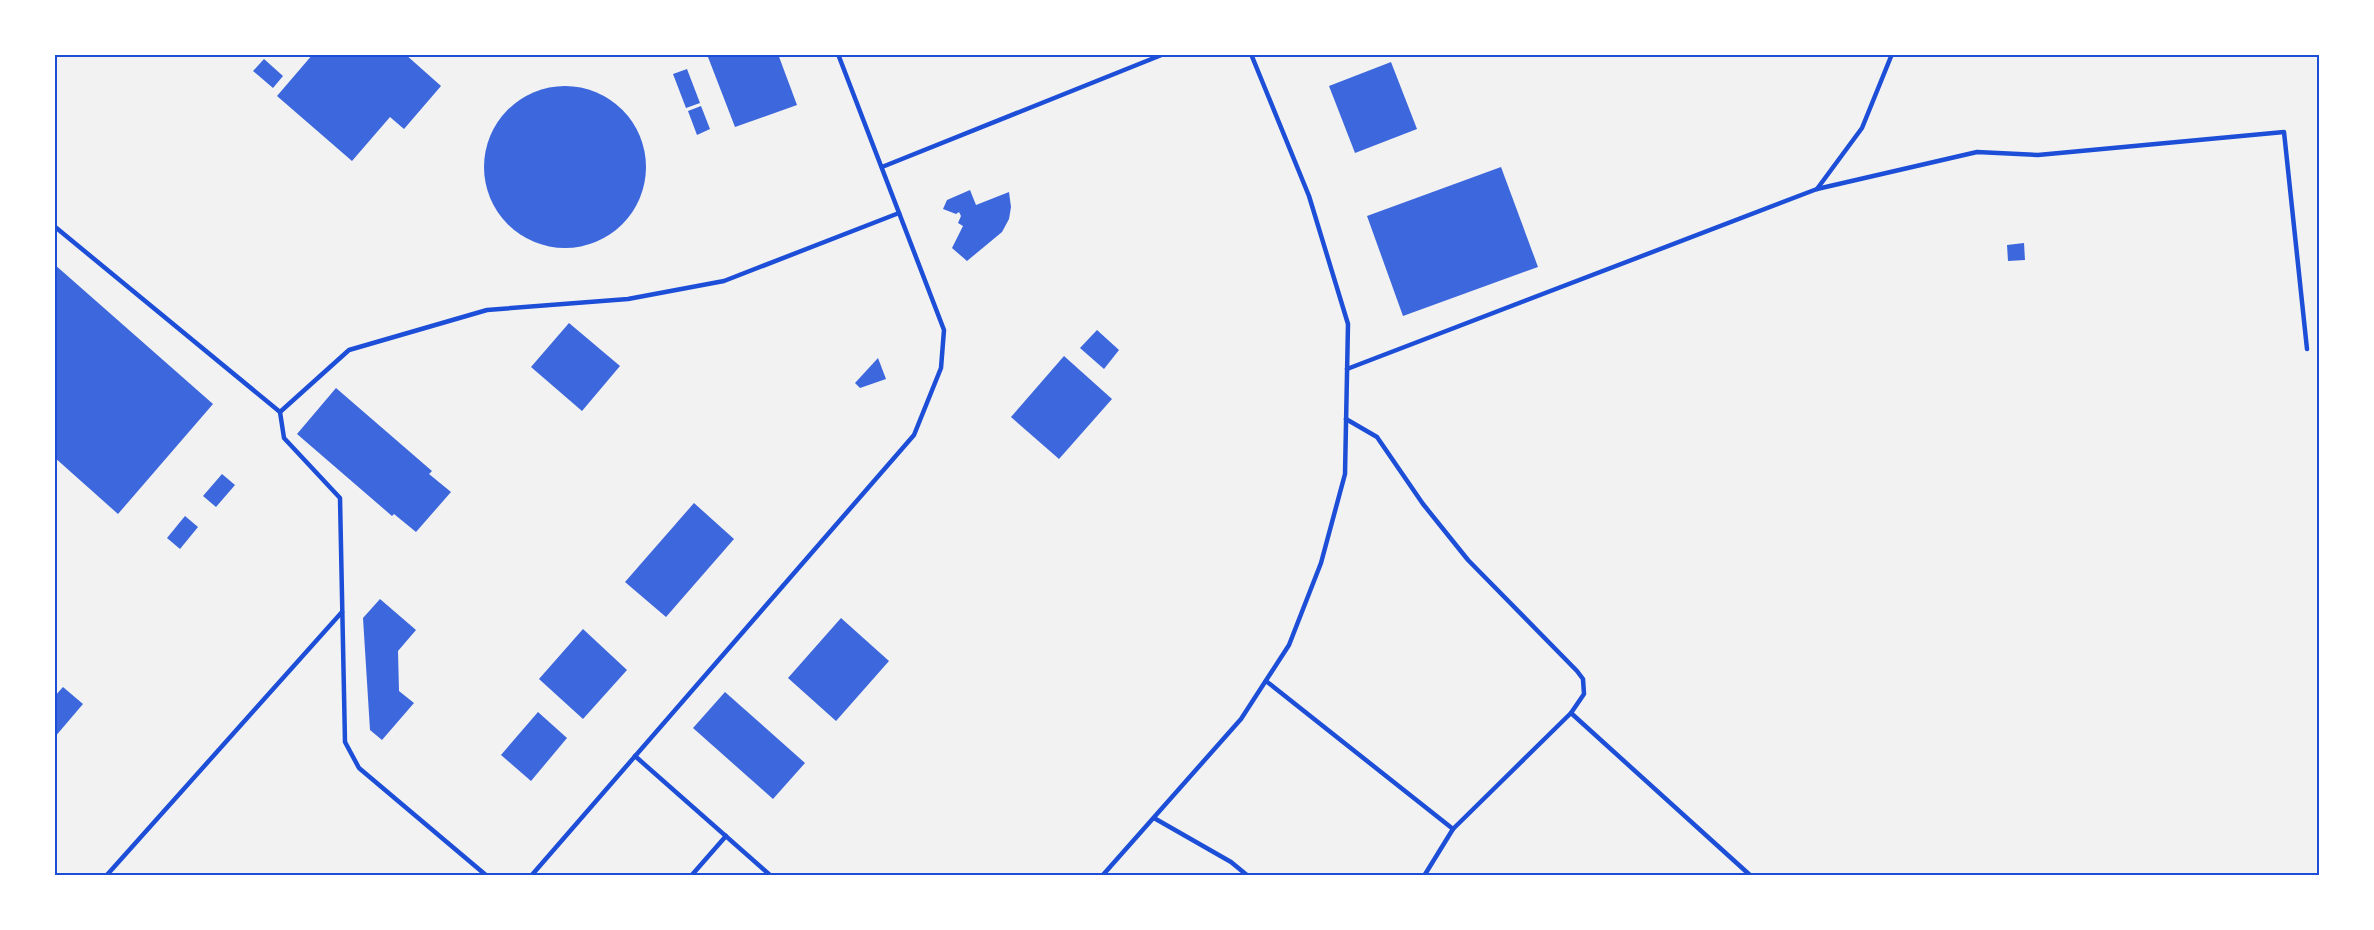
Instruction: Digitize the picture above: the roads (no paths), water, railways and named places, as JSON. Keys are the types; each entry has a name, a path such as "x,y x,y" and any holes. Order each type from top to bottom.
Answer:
{"lane":[{"path":"531,876 914,435 941,368 944,330 838,54"},
{"path":"882,167 1164,54"},
{"path":"1102,876 1241,719 1288,645 1321,562 1345,474 1348,324 1309,196 1251,54"},
{"path":"1817,189 1862,128 1892,54"},
{"path":"1347,369 1817,189 1977,152 2038,155 2283,132 2307,349"},
{"path":"280,412 349,350 487,310 628,299 724,281 899,213"},
{"path":"54,226 280,412 284,438 340,498 345,742 359,768 487,876"},
{"path":"1346,419 1377,437 1423,504 1468,560 1577,671 1582,679 1584,694 1571,713 1453,829 1424,876"},
{"path":"106,876 342,612"},
{"path":"1266,681 1453,829"},
{"path":"1571,713 1751,876"},
{"path":"635,756 771,876"},
{"path":"1154,818 1231,862 1248,876"},
{"path":"691,876 726,836"}]}
